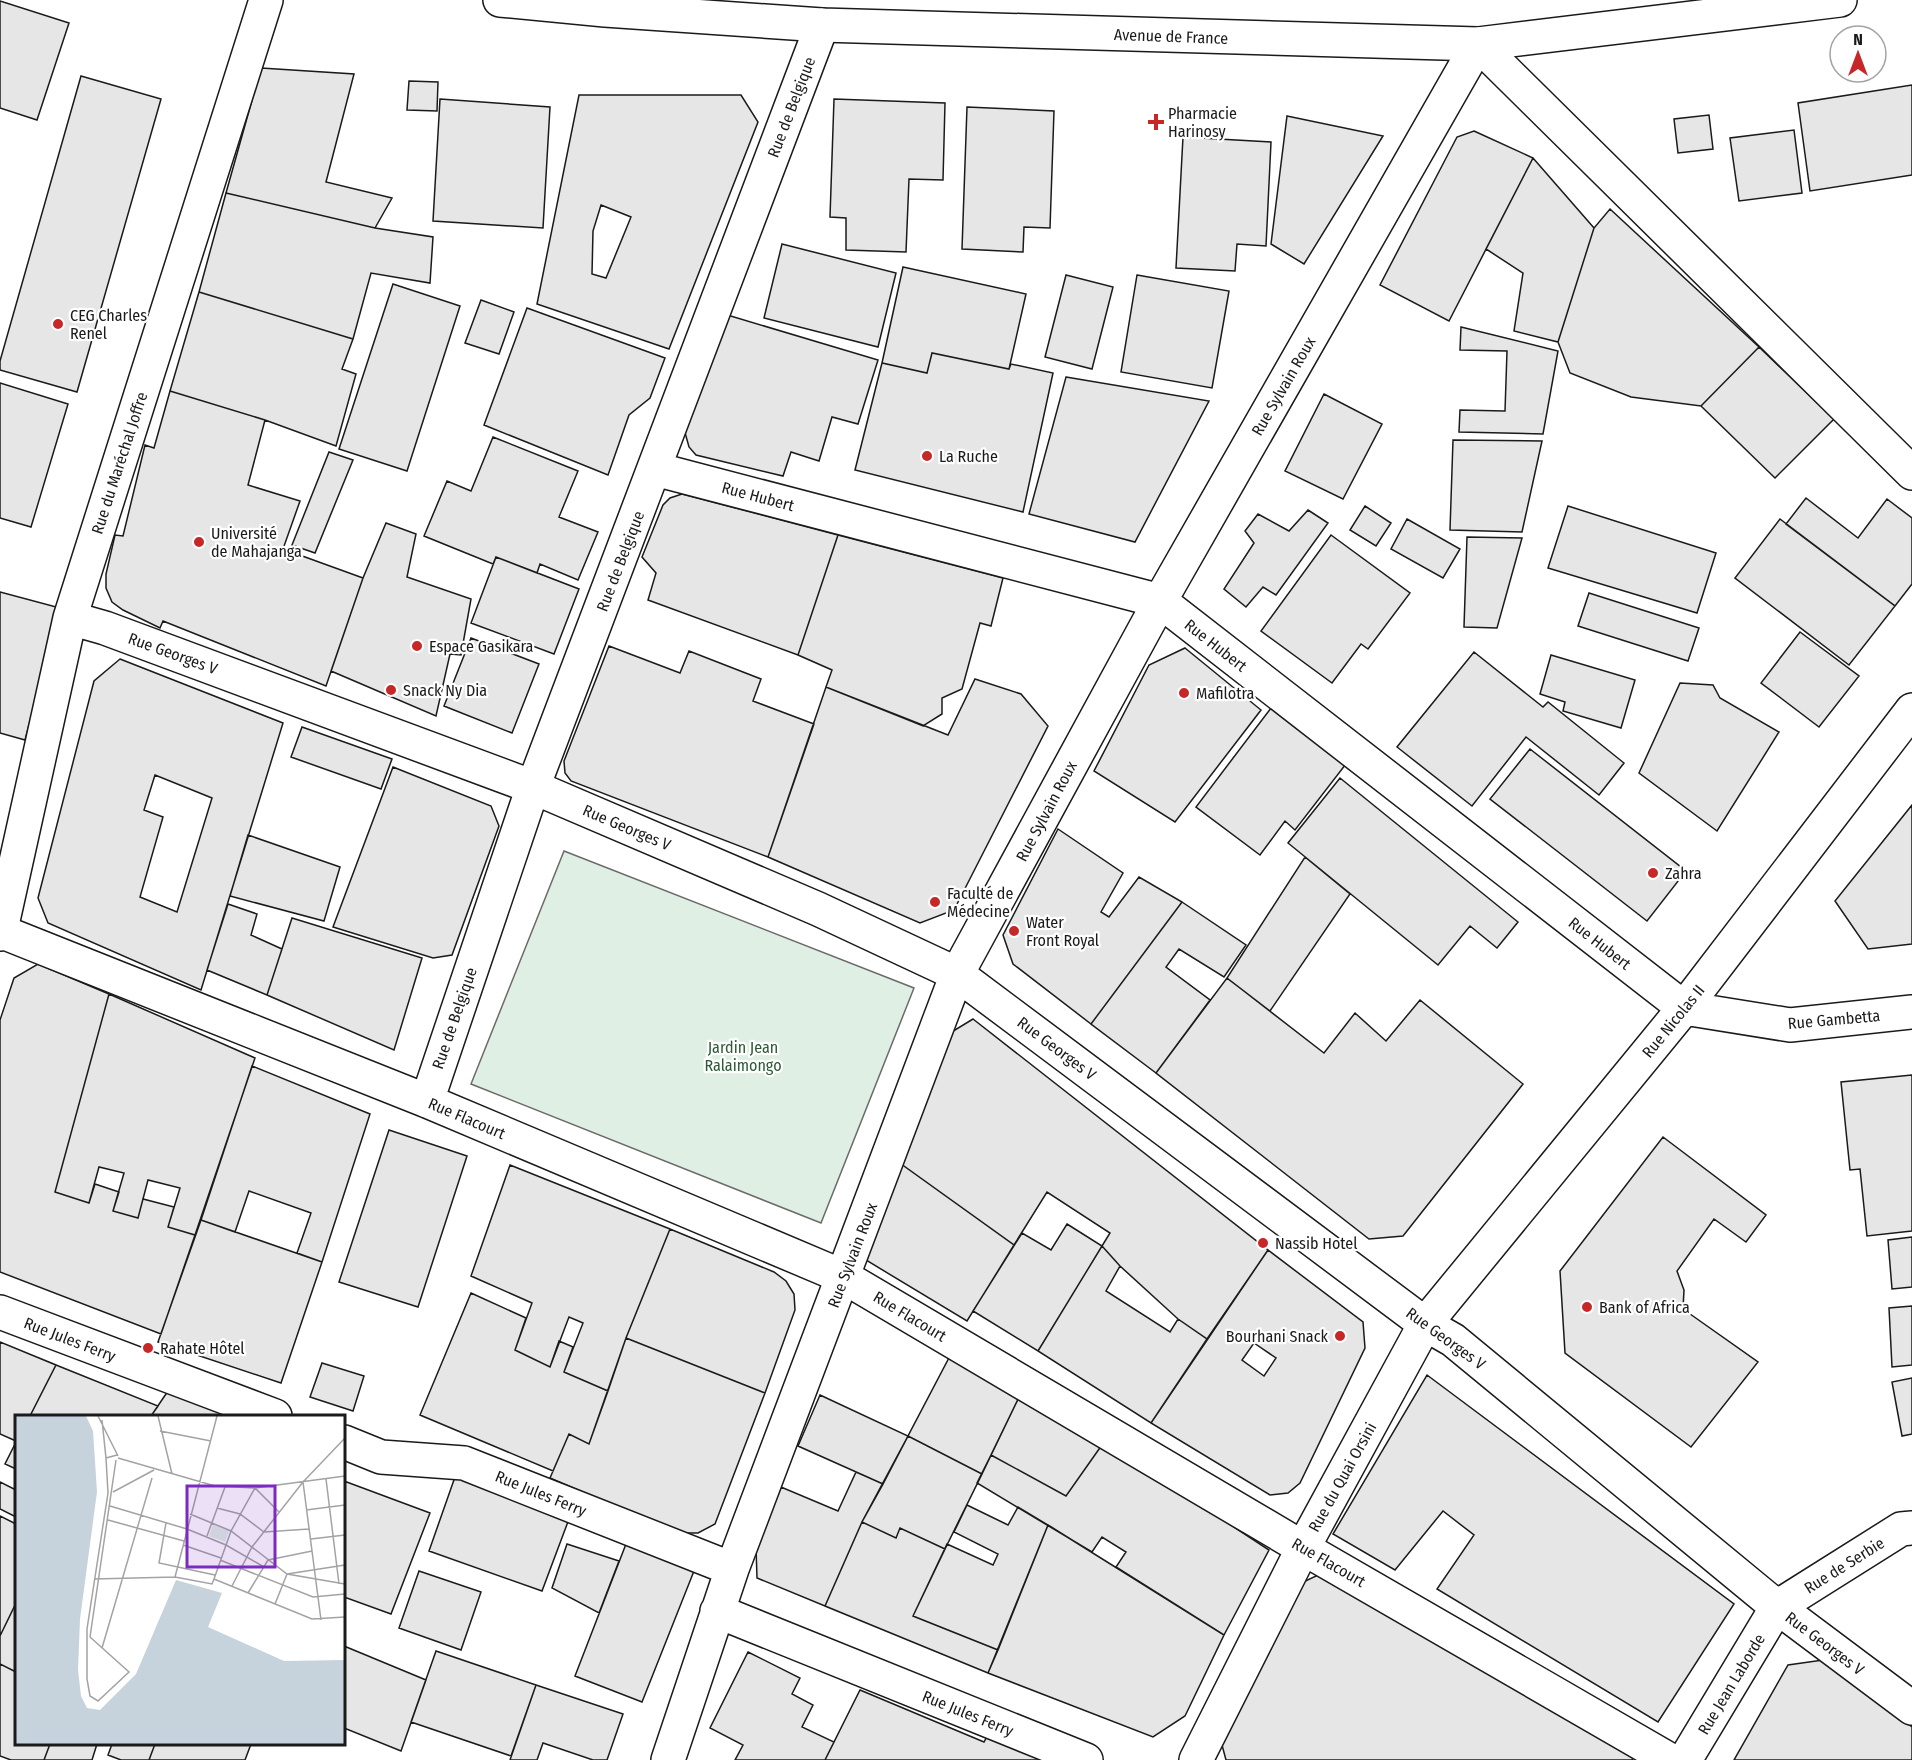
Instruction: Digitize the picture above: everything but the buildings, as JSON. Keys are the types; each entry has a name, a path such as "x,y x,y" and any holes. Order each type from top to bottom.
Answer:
{"street":[{"name":"Rue du Maréchal Joffre","path":"0,932 70,618 266,0"},
{"name":"Avenue de France","path":"500,0 605,10 822,25 1478,45 1840,0"},
{"name":"Rue de Belgique","path":"427,1101 533,787 822,25"},
{"path":"1478,45 1912,473"},
{"name":"Rue Sylvain Roux","path":"668,1760 732,1569 957,974 1160,601 1478,45"},
{"name":"Rue Hubert","path":"655,469 1160,601 1684,1008"},
{"name":"Rue Georges V","path":"70,618 105,628 533,787 818,909 957,974 1425,1324 1454,1340 1777,1607 1912,1708"},
{"name":"Rue Nicolas II","path":"1425,1324 1684,1008 1912,710"},
{"name":"Rue Flacourt","path":"0,932 427,1101 844,1277 1303,1548 1670,1760"},
{"name":"Rue Gambetta","path":"1684,1008 1790,1025 1912,1012"},
{"name":"Rue Jules Ferry","path":"0,1312 272,1415"},
{"name":"Rue du Quai Orsini","path":"1196,1760 1303,1548 1425,1324"},
{"name":"Rue Jules Ferry","path":"345,1442 381,1457 464,1463 732,1569"},
{"name":"Rue de Serbie","path":"1777,1607 1901,1529 1912,1528"},
{"name":"Rue Jean Laborde","path":"1685,1760 1777,1607"},
{"name":"Rue Jules Ferry","path":"717,1611 1086,1760"}],"green space":[{"name":"Jardin Jean Ralaimongo","path":"564,851 914,988 821,1223 471,1084"}],"place":[{"name":"Pharmacie Harinosy","path":"1156,122"},
{"name":"CEG Charles Renel","path":"58,324"},
{"name":"La Ruche","path":"927,456"},
{"name":"Université de Mahajanga","path":"199,542"},
{"name":"Espace Gasikara","path":"417,646"},
{"name":"Snack Ny Dia","path":"391,690"},
{"name":"Mafilotra","path":"1184,693"},
{"name":"Zahra","path":"1653,873"},
{"name":"Faculté de Médecine","path":"935,902"},
{"name":"Water Front Royal","path":"1014,931"},
{"name":"Nassib Hotel","path":"1263,1243"},
{"name":"Bank of Africa","path":"1587,1307"},
{"name":"Bourhani Snack","path":"1340,1336"},
{"name":"Rahate Hôtel","path":"148,1348"}]}
